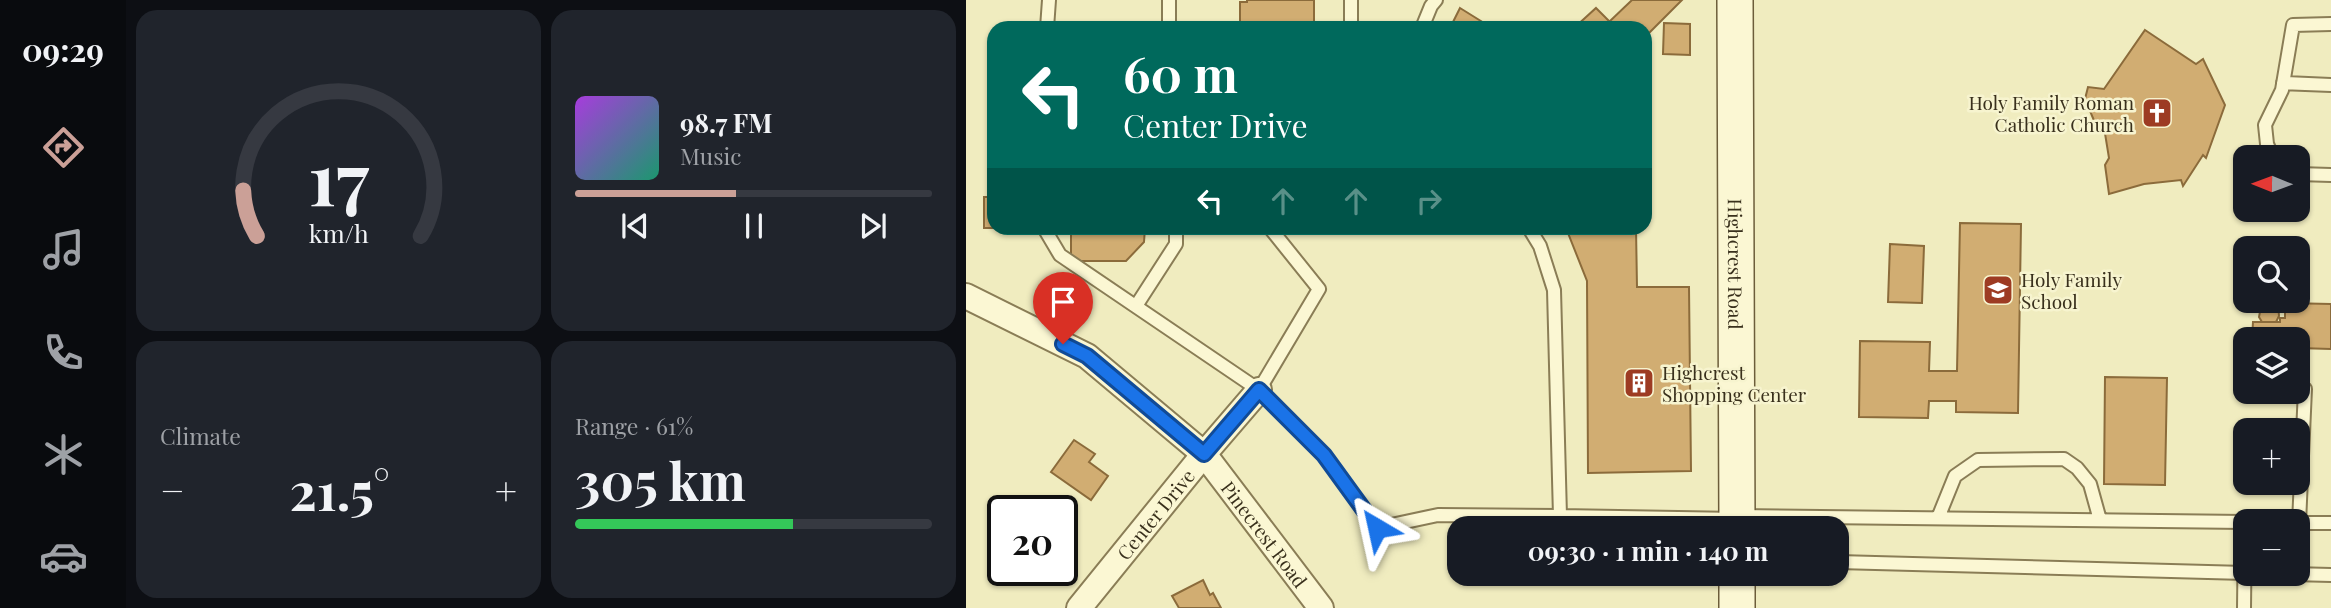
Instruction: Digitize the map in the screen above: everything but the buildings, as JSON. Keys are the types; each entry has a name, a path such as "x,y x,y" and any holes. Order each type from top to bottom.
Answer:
{"street":[{"name":"Highcrest Road","path":"1735,0 1737,516"},
{"name":"Pinecrest Road","path":"966,296 1087,356 1204,454 1321,608"},
{"name":"Center Drive","path":"1079,608 1259,390"},
{"path":"1737,586 1737,608"}],"lane":[{"path":"1048,21 1049,0"},
{"path":"1169,0 1169,21"},
{"path":"1351,0 1351,21"},
{"path":"1425,21 1436,0"},
{"path":"2267,145 2265,125 2283,83 2293,25 2331,24"},
{"path":"2283,83 2331,85"},
{"path":"2310,174 2331,174"},
{"path":"1048,235 1060,255 1259,390 1324,455 1377,528 1438,515 1560,516 1554,290 1540,246 1533,235"},
{"path":"1136,306 1176,244 1175,235"},
{"path":"1259,390 1319,289 1276,235"},
{"path":"2300,509 2304,404"},
{"path":"1938,518 1955,476 1978,460 2064,459 2077,468 2090,484 2100,520"},
{"path":"1849,519 2233,522"},
{"path":"2310,523 2331,523"},
{"path":"1849,562 2233,573"},
{"path":"2310,574 2331,575"},
{"path":"2244,608 2245,586"}],"place":[{"name":"Holy Family Roman Catholic Church","path":"2157,113"},
{"name":"Holy Family School","path":"1998,290"},
{"name":"Highcrest Shopping Center","path":"1639,383"}],"route":[{"path":"1063,344 1087,356 1204,454 1259,390 1324,455 1377,528"}]}
